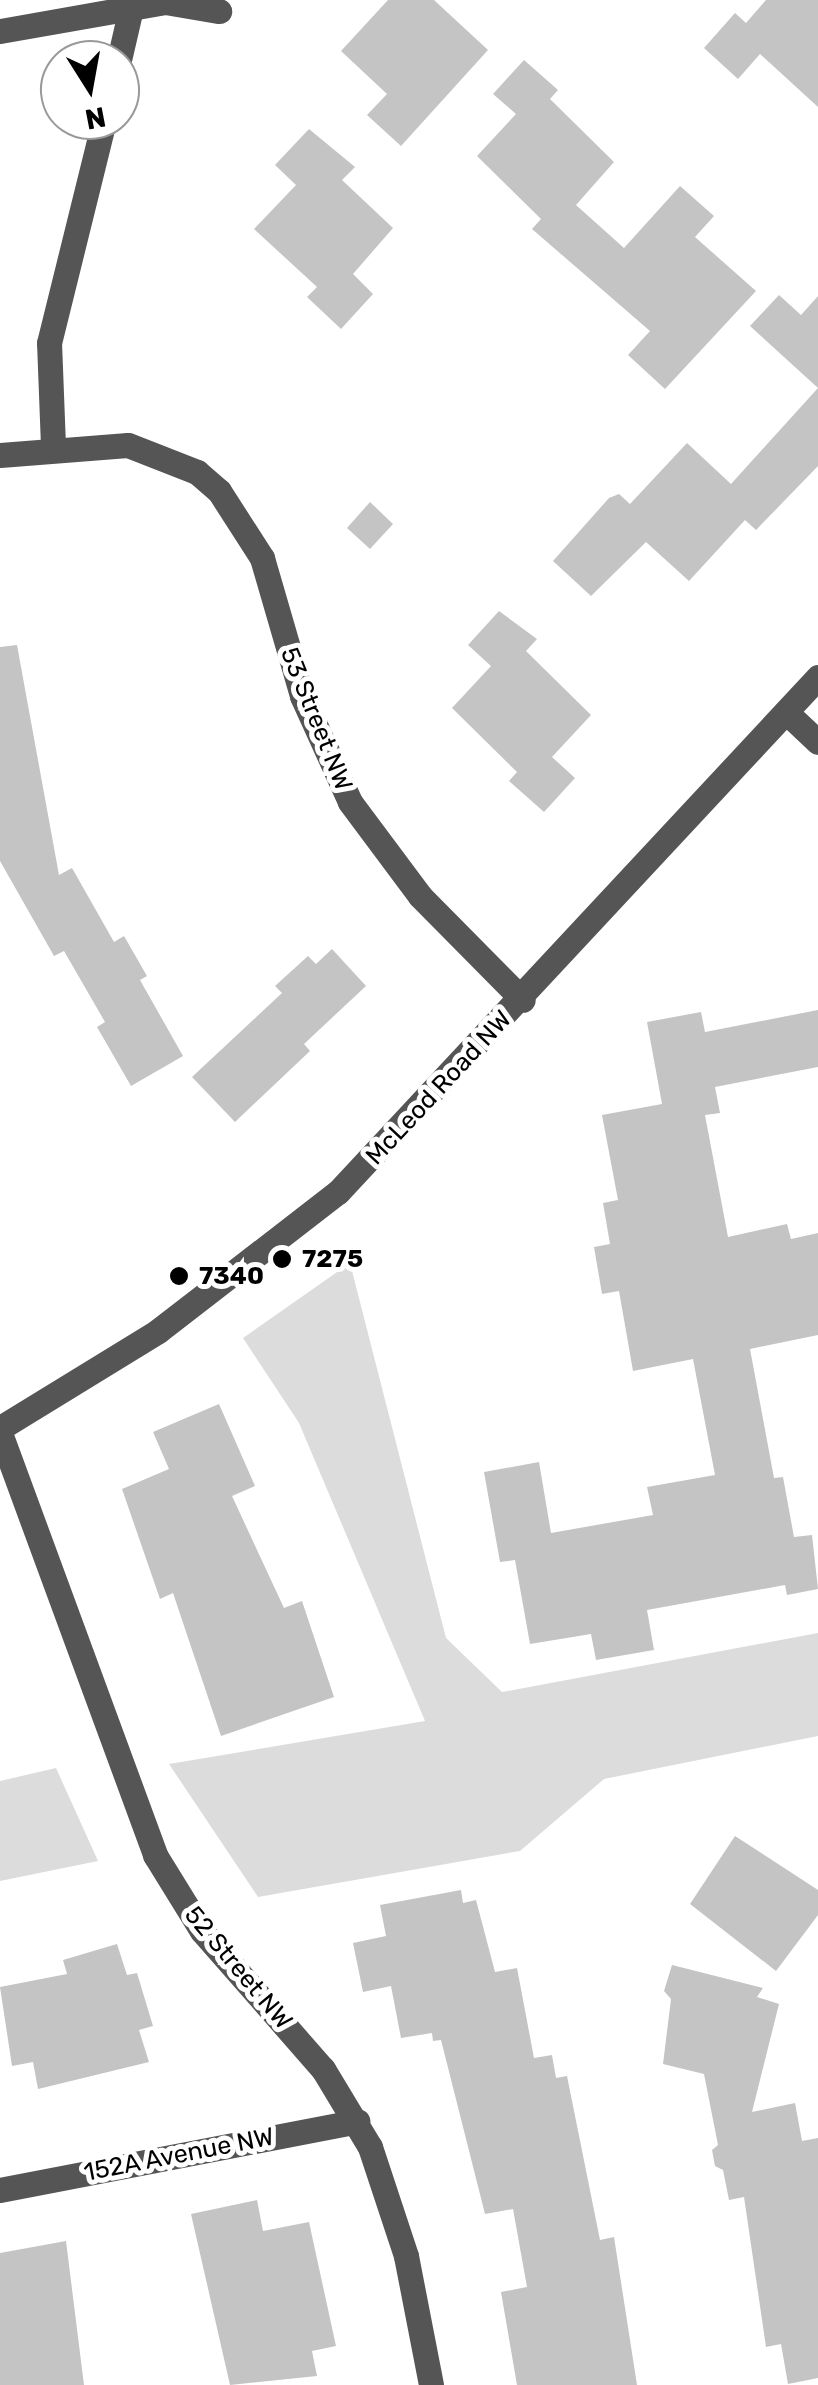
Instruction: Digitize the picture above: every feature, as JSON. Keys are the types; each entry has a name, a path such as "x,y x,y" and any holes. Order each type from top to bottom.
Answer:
{"street":[{"path":"0,31 165,2 219,11"},
{"path":"123,40 132,8"},
{"path":"0,456 53,446 49,343 99,140"},
{"name":"53 Street NW","path":"53,446 128,445 197,472 237,513 262,558 302,696 350,802 420,896 522,1000"},
{"name":"McLeod Road NW","path":"0,1430 158,1331 287,1237 376,1156 818,677"},
{"path":"786,712 818,742"},
{"name":"52 Street NW","path":"0,1430 156,1855 202,1931 323,2069 358,2120 394,2211 431,2385"},
{"name":"152A Avenue NW","path":"0,2190 358,2120"}],"shaded area":[{"path":"350,1263 446,1638 502,1692 818,1633 818,1736 604,1779 520,1851 258,1897 169,1764 425,1721 299,1423 243,1338"},
{"path":"56,1768 98,1861 0,1881 0,1781"}],"building":[{"path":"388,0 434,0 488,50 401,146 367,115 387,94 341,51"},
{"path":"766,0 818,0 818,107 760,54 738,79 704,48 735,13 746,23"},
{"path":"524,60 558,90 550,99 614,162 576,205 624,248 680,186 714,216 695,237 756,291 665,389 628,355 650,331 532,229 541,219 477,156 516,114 493,94"},
{"path":"309,129 355,167 342,180 393,228 353,274 373,294 341,329 307,297 317,287 254,229 296,185 275,165"},
{"path":"779,295 801,315 818,296 818,388 750,326"},
{"path":"818,388 818,466 756,530 745,520 689,581 646,542 591,596 553,561 609,498 619,494 630,504 687,443 731,484"},
{"path":"370,502 393,524 370,549 347,528"},
{"path":"499,611 537,639 526,651 591,715 552,757 575,778 544,812 509,781 517,772 452,708 491,666 468,645"},
{"path":"17,645 59,875 72,868 114,942 124,936 147,976 140,980 183,1056 131,1086 97,1027 105,1022 64,951 54,956 0,861 0,647"},
{"path":"332,949 366,986 304,1044 310,1051 235,1122 192,1077 282,993 275,986 308,956 316,964"},
{"path":"818,1010 818,1067 715,1087 720,1113 705,1115 728,1237 787,1224 791,1239 818,1233 818,1335 750,1349 774,1478 783,1477 794,1537 812,1535 818,1589 787,1595 785,1585 647,1610 654,1650 596,1660 591,1634 530,1644 515,1560 500,1562 484,1472 539,1462 551,1533 653,1515 647,1487 715,1475 693,1359 633,1371 619,1291 602,1294 594,1247 610,1244 603,1203 618,1200 602,1115 662,1104 647,1022 701,1012 705,1032"},
{"path":"219,1404 255,1486 232,1496 284,1608 302,1601 334,1697 221,1736 173,1593 160,1599 122,1489 169,1469 153,1432"},
{"path":"735,1836 818,1890 818,1915 776,1971 690,1904"},
{"path":"461,1890 463,1903 476,1900 495,1972 517,1968 534,2058 552,2055 556,2078 567,2076 600,2240 614,2237 637,2385 517,2385 501,2292 527,2287 513,2209 485,2214 441,2040 433,2041 432,2033 401,2038 391,1986 363,1992 353,1943 386,1936 380,1905"},
{"path":"117,1944 127,1975 137,1973 153,2026 139,2030 149,2062 38,2089 33,2062 12,2066 0,1987 67,1974 63,1960"},
{"path":"672,1965 763,1988 757,1997 779,2004 752,2112 795,2103 802,2141 818,2138 818,2378 788,2384 781,2344 766,2347 744,2197 729,2200 723,2170 715,2166 712,2150 718,2145 704,2074 663,2064 671,1999 664,1991"},
{"path":"257,2200 263,2231 309,2222 336,2346 312,2351 317,2376 230,2385 191,2214"},
{"path":"66,2241 84,2385 0,2385 0,2253"}],"place":[{"name":"7275","path":"282,1259"},
{"name":"7340","path":"179,1276"}]}
